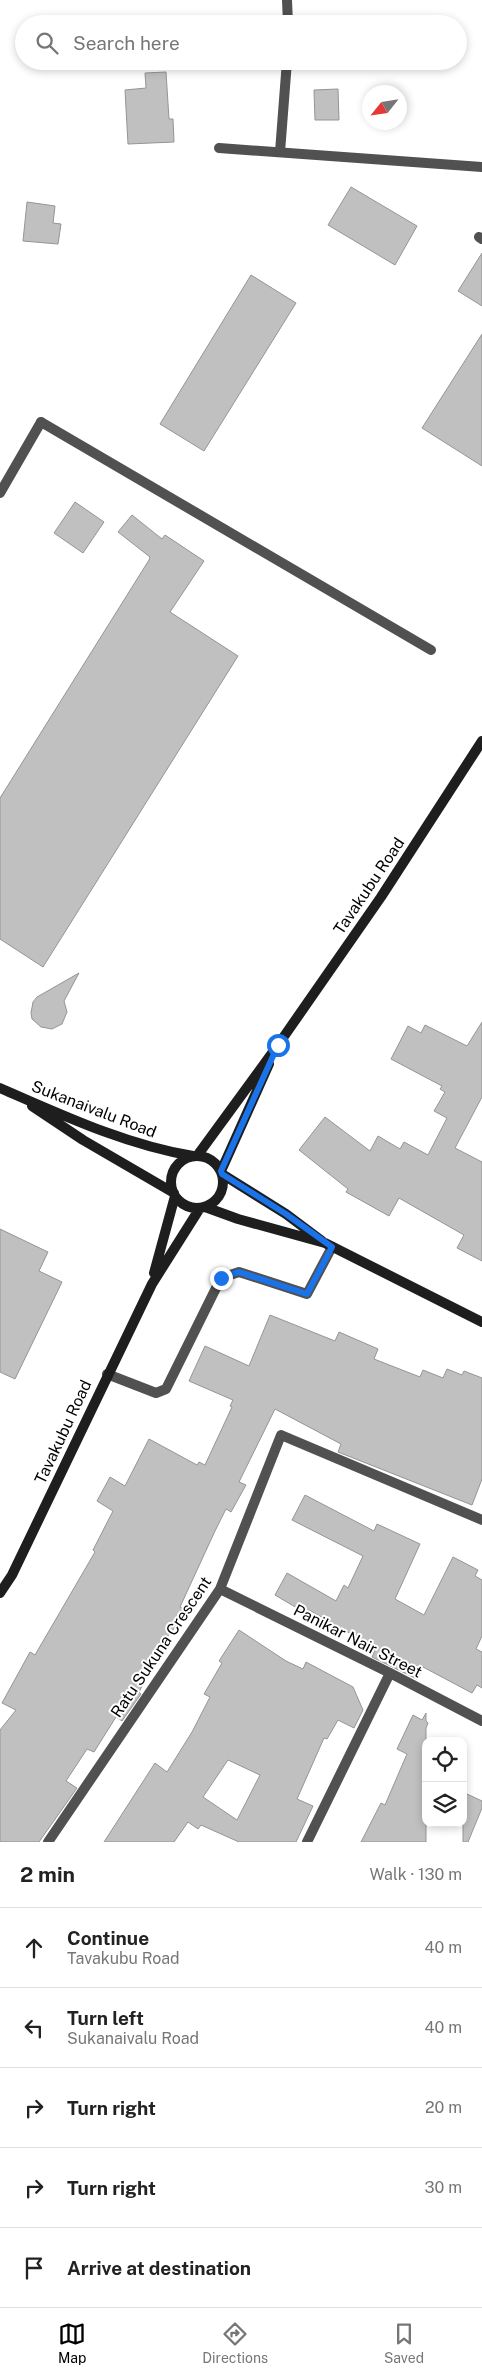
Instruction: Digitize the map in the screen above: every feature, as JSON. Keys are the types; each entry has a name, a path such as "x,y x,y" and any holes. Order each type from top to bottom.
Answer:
{"main road":[{"name":"Tavakubu Road","path":"195,1156 278,1045 381,897 482,741"},
{"name":"Tavakubu Road","path":"221,1172 278,1045"},
{"name":"Sukanaivalu Road","path":"0,1088 134,1143 160,1151 195,1156"},
{"name":"Sukanaivalu Road","path":"14,1094 83,1140 174,1194"},
{"path":"328,1245 184,1204 174,1194 171,1184 172,1174 184,1160 195,1156 205,1157 214,1162 221,1172 286,1214 328,1245 482,1322"},
{"path":"202,1208 214,1202 220,1194 223,1184 221,1172"},
{"name":"Tavakubu Road","path":"152,1284 174,1194"},
{"name":"Tavakubu Road","path":"0,1593 12,1575 107,1374 152,1284 202,1208"}],"street":[{"path":"287,0 288,15"},
{"path":"280,152 286,70"},
{"path":"220,148 482,167"},
{"path":"0,493 41,422 431,650"},
{"path":"107,1374 156,1393 166,1389 221,1278 239,1272 307,1294 328,1245"},
{"name":"Ratu Sukuna Crescent","path":"48,1842 220,1589 281,1435 482,1520"},
{"name":"Panikar Nair Street","path":"220,1589 482,1721"},
{"path":"307,1842 390,1673"}],"building":[{"path":"166,72 169,119 173,119 174,142 128,144 125,90 146,88 145,73"},
{"path":"338,89 339,120 315,120 314,90"},
{"path":"351,187 417,226 395,265 328,225"},
{"path":"27,202 55,206 53,223 61,224 58,244 23,241"},
{"path":"482,253 482,306 458,291"},
{"path":"251,275 296,303 204,451 160,424"},
{"path":"482,334 482,466 422,428"},
{"path":"75,502 104,522 83,553 54,533"},
{"path":"132,515 162,539 165,535 204,561 170,612 238,656 43,967 0,939 0,798 149,560 150,557 118,532"},
{"path":"79,973 64,1001 67,1012 62,1024 52,1029 41,1027 32,1019 33,1002 37,997"},
{"path":"482,1022 482,1097 455,1148 482,1162 482,1261 457,1248 464,1235 399,1198 389,1216 346,1192 348,1189 299,1150 325,1117 370,1151 378,1136 400,1149 404,1142 428,1155 447,1118 434,1111 445,1092 440,1089 442,1086 391,1059 408,1026 421,1033 425,1025 467,1046"},
{"path":"0,1229 48,1252 39,1271 62,1282 15,1379 0,1372"},
{"path":"270,1315 335,1341 339,1332 378,1349 374,1359 420,1377 423,1370 443,1378 447,1369 462,1375 464,1371 482,1378 482,1479 472,1505 338,1452 341,1444 275,1409 239,1482 246,1485 231,1512 226,1509 180,1607 185,1610 169,1634 139,1692 141,1694 122,1721 116,1717 94,1752 87,1749 66,1781 77,1788 39,1842 0,1842 0,1730 16,1710 2,1703 30,1652 35,1655 95,1552 93,1550 113,1511 97,1501 110,1477 125,1486 149,1439 197,1465 199,1462 205,1465 232,1407 230,1406 233,1400 189,1381 205,1346 249,1366"},
{"path":"305,1495 374,1531 377,1524 420,1544 395,1599 424,1615 453,1557 478,1570 475,1576 482,1580 482,1636 476,1649 482,1652 482,1688 477,1685 472,1693 423,1667 417,1679 372,1657 376,1648 309,1610 307,1614 275,1595 287,1573 336,1601 344,1585 348,1588 363,1556 292,1520"},
{"path":"239,1630 286,1661 303,1669 306,1662 353,1687 363,1710 354,1728 338,1720 327,1739 324,1738 297,1799 313,1806 296,1842 239,1842 201,1825 198,1829 188,1822 174,1842 104,1842 155,1763 167,1772 192,1732 210,1697 204,1694 222,1663 219,1661","holes":["228,1760 260,1775 237,1820 203,1797"]},
{"path":"426,1713 426,1721 428,1723 426,1737 422,1737 422,1827 426,1827 426,1842 361,1842 381,1803 385,1805 407,1754 397,1749 413,1715 422,1720"},
{"path":"467,1794 482,1801 482,1808 468,1842 463,1842 463,1827 467,1827"}],"route":[{"path":"221,1278 239,1272 307,1294 332,1247 324,1243 305,1226 222,1174 221,1171 278,1045"}]}
